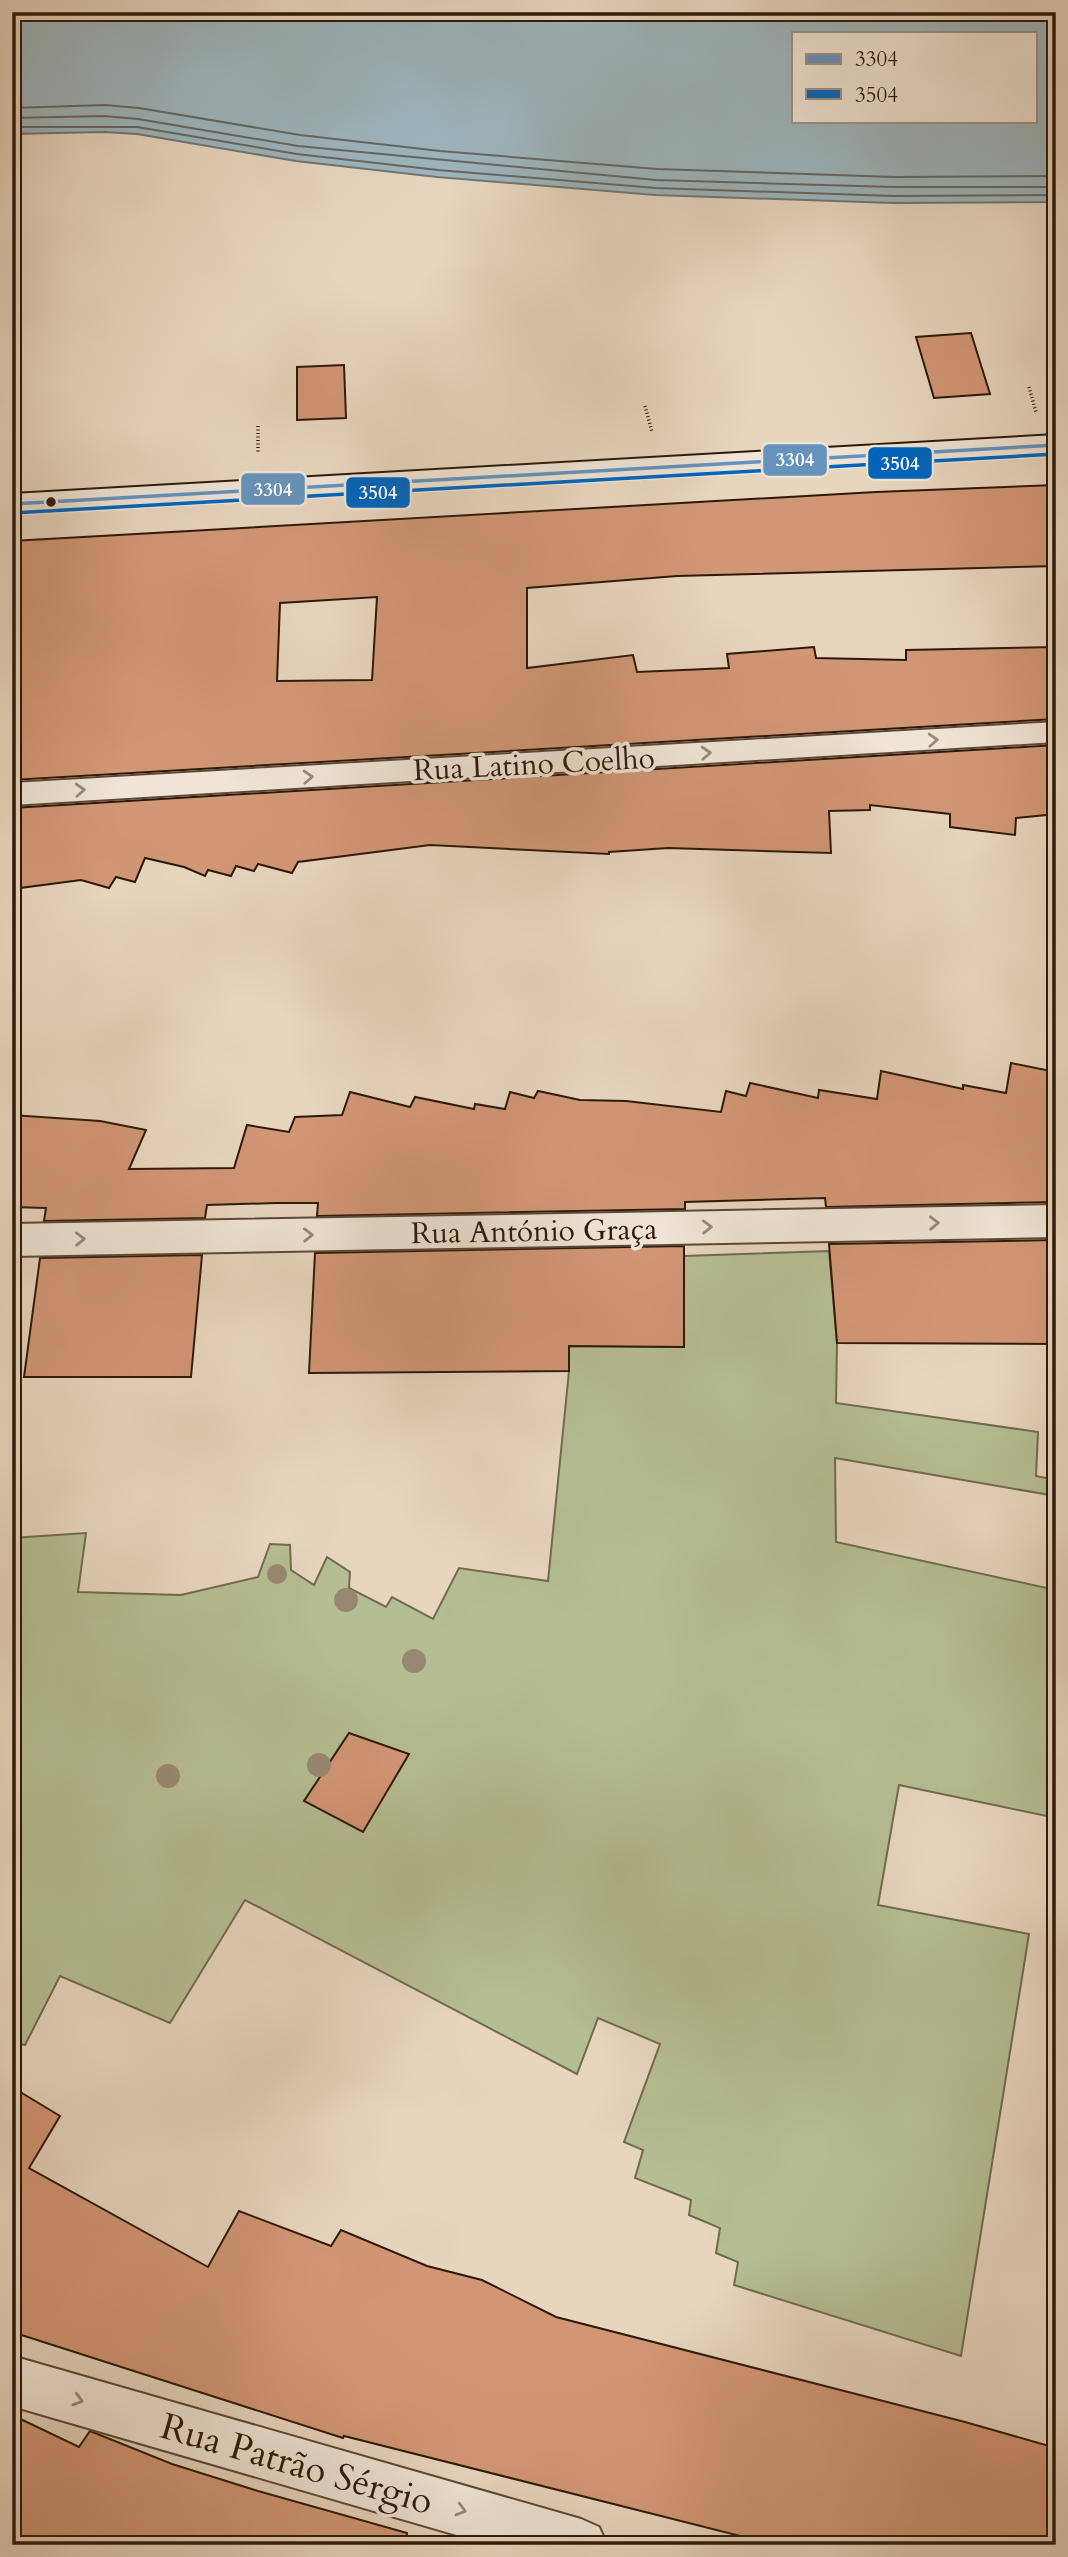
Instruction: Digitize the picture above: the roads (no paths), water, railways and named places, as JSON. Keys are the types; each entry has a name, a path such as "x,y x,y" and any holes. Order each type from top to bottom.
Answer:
{"street":[{"path":"12,504 1056,445"},
{"name":"Rua Latino Coelho","path":"12,794 1056,732"},
{"name":"Rua António Graça","path":"12,1240 1056,1221"},
{"name":"Rua Patrão Sérgio","path":"12,2381 581,2545"}],"water":[{"path":"12,12 1056,12 1056,202 893,203 655,195 437,177 296,161 137,134 12,134"}]}
